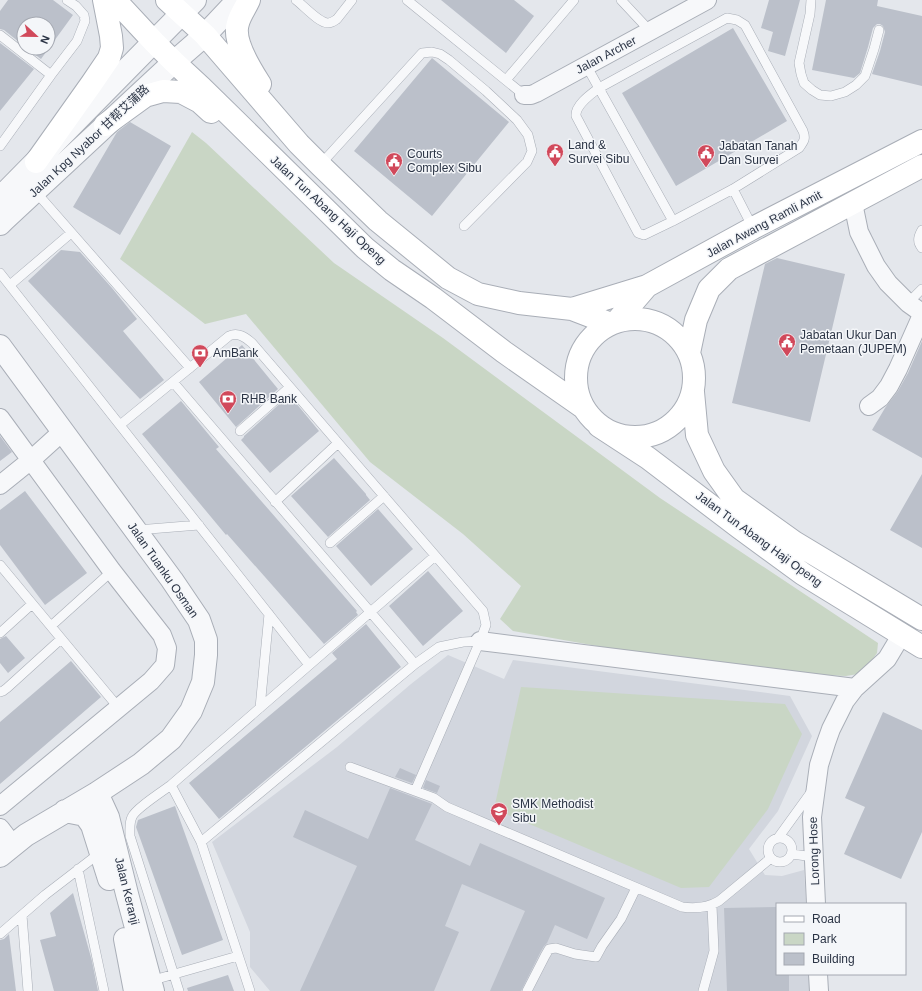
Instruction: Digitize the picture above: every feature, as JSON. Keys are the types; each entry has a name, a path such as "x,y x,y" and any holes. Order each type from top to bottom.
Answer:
{"main road":[{"path":"36,162 109,58 112,48 111,36 104,0"},
{"name":"Jalan Tun Abang Haji Openg","path":"115,0 174,62 365,248 392,270 433,298 504,352 584,408"},
{"path":"249,0 238,23 238,41 247,64 299,144"},
{"path":"181,5 205,36 299,144 378,221 448,278 478,294 519,303 572,309 614,322"},
{"path":"105,126 145,96 163,91 181,92 200,102 319,204"},
{"name":"Jalan Awang Ramli Amit","path":"614,322 647,286 753,228 922,141"},
{"name":"Jalan Awang Ramli Amit","path":"689,353 696,320 710,289 729,269 922,166"},
{"path":"572,309 647,286"},
{"path":"634,318 651,320 667,327 676,334 689,353 694,372 693,392 686,410 673,424 655,434 636,438 617,435 599,426 584,408 578,393 576,376 579,360 586,345 597,332 614,322 634,318"},
{"name":"Jalan Tun Abang Haji Openg","path":"693,392 697,435 714,471 734,499 794,542 922,619"},
{"name":"Jalan Tun Abang Haji Openg","path":"599,426 648,458 803,574 922,647"}],"street":[{"name":"Jalan Kpg Nyabor 甘帮艾蒲路","path":"2,222 174,62 205,36 238,0"},
{"name":"Jalan Archer","path":"524,95 536,93 707,0"},
{"name":"Jalan Kpg Nyabor 甘帮艾蒲路","path":"0,198 154,42 181,5"},
{"path":"853,203 859,232 876,266 888,284 917,310 898,369 889,386 880,398 869,406"},
{"name":"Jalan Tuanku Osman","path":"0,346 172,580 199,620 206,640 203,682 191,711 171,739 141,764 97,793 26,835 7,850"},
{"path":"0,418 112,571 162,635 168,648 165,666 151,681 0,806"},
{"path":"0,485 63,431"},
{"name":"Lorong Hose","path":"816,903 812,817 819,765 831,729 845,701 855,688 886,659 902,634"},
{"path":"480,641 855,688"},
{"name":"Jalan Keranji","path":"97,793 108,817 127,894 145,989"},
{"name":"Jalan Keranji","path":"65,811 85,815 92,825 122,923 145,989"},
{"path":"0,828 7,850"},
{"path":"818,975 819,991"}],"lane":[{"path":"0,146 51,75 78,41 85,21 84,15 76,6 67,0"},
{"path":"296,0 318,19 329,23 337,18 352,0"},
{"name":"Jalan Archer","path":"407,0 524,95"},
{"path":"506,80 574,0"},
{"path":"621,0 650,31"},
{"path":"810,0 810,14 799,63 800,74 804,83 820,95 831,96 845,92 856,85 865,76 879,30"},
{"path":"727,18 736,20 745,25 805,137 804,142 799,148 733,189 644,235 638,233 576,116 576,110 583,101 599,88 727,18"},
{"path":"0,35 51,75"},
{"path":"320,165 422,52 440,54 486,91 517,120 528,136 532,151 526,162 464,226"},
{"path":"586,65 673,221"},
{"path":"733,189 753,228"},
{"path":"35,191 190,368"},
{"path":"922,230 918,236 919,244 922,248"},
{"path":"10,285 71,233"},
{"path":"0,273 309,665"},
{"path":"917,310 922,288"},
{"path":"120,425 229,336 234,334 246,337 290,386 483,611 486,626 414,792"},
{"path":"173,382 415,664"},
{"path":"240,431 290,386"},
{"path":"276,502 338,443"},
{"path":"330,543 384,496"},
{"path":"135,530 198,525"},
{"path":"179,991 130,836 132,816 137,810 171,785 435,556"},
{"path":"51,626 112,571"},
{"path":"2,572 51,626 118,707"},
{"path":"0,633 32,604"},
{"path":"260,708 269,614"},
{"path":"0,692 3,692 61,639"},
{"path":"201,842 415,664 439,647 463,642 480,641"},
{"path":"350,767 414,792 434,798 448,807 682,907 696,908 712,906 771,858"},
{"path":"171,785 201,842 250,991"},
{"path":"778,838 782,838 790,842 793,850 790,858 784,862 777,862 771,858 768,851 769,846 778,838 816,785"},
{"path":"0,934 45,894 101,852"},
{"path":"792,854 814,857"},
{"path":"78,869 104,991"},
{"path":"527,991 549,949 562,949 576,954 596,957 621,919 636,888"},
{"path":"703,991 714,951 712,906"},
{"path":"22,915 28,991"},
{"path":"145,989 174,974 238,956"}],"shaded area":[{"name":"SMK Methodist Sibu","path":"448,655 504,679 513,660 790,696 812,736 778,811 749,849 765,875 782,876 804,870 806,903 776,903 776,975 809,975 809,991 270,991 250,967 250,932 212,842 337,747 411,684"}],"green space":[{"path":"192,132 206,143 334,263 443,338 660,498 878,643 877,653 868,666 858,674 846,676 797,674 670,659 513,631 500,619 521,586 463,534 370,462 246,314 205,324 120,259"},
{"path":"521,687 785,704 802,734 768,809 709,887 681,888 494,809"}],"building":[{"path":"8,0 53,0 73,15 56,38 56,16 16,16 16,40 4,30 0,29 0,11"},
{"path":"441,0 514,0 534,16 506,53"},
{"path":"769,0 800,0 785,56 768,51 773,32 761,28"},
{"path":"826,0 878,0 877,6 922,16 922,86 872,74 885,32 883,26 880,24 877,24 873,28 860,73 854,78 812,70"},
{"path":"733,28 787,121 676,186 622,93"},
{"path":"0,43 34,69 0,111"},
{"path":"432,58 509,122 432,216 354,151"},
{"path":"130,122 171,146 120,235 73,207 117,132"},
{"path":"61,250 80,252 137,319 123,331 164,380 140,399 28,281"},
{"path":"777,258 845,274 810,422 732,403 765,264"},
{"path":"922,341 922,458 872,430 885,408 898,391 908,373"},
{"path":"242,345 278,389 236,427 199,382"},
{"path":"291,397 319,431 270,473 241,440 286,398 288,400"},
{"path":"181,401 219,447 216,449 357,611 356,612 358,615 324,644 227,534 226,535 142,434"},
{"path":"0,436 12,452 0,461"},
{"path":"334,458 370,500 328,537 291,496"},
{"path":"922,474 922,548 890,530"},
{"path":"25,491 87,573 45,605 0,545 0,510"},
{"path":"378,509 413,549 371,586 336,546"},
{"path":"428,571 463,611 423,646 389,606"},
{"path":"366,624 401,667 219,819 189,783 337,659 332,653"},
{"path":"6,636 25,658 8,673 0,663 0,639"},
{"path":"71,661 101,697 0,784 0,722"},
{"path":"883,712 922,730 922,832 901,879 844,854 865,807 845,798"},
{"path":"400,768 416,775 412,783 395,777"},
{"path":"426,780 440,786 437,793 423,788"},
{"path":"390,788 432,804 415,840 470,866 480,843 605,898 587,939 555,925 521,991 490,991 525,911 462,884 445,926 459,932 434,991 300,991 357,866 293,837 305,810 368,839"},
{"path":"175,806 223,940 182,955 136,827 138,820"},
{"path":"73,893 92,961 98,991 54,991 40,940 56,936 50,913"},
{"path":"776,907 776,975 789,975 789,991 727,991 724,908"},
{"path":"9,934 16,991 0,991 0,940 4,939"},
{"path":"228,975 234,991 188,991 187,988"}],"place":[{"name":"Land & Survei Sibu","path":"555,167"},
{"name":"Jabatan Tanah Dan Survei","path":"706,168"},
{"name":"Courts Complex Sibu","path":"394,176"},
{"name":"Jabatan Ukur Dan Pemetaan (JUPEM)","path":"787,357"},
{"name":"AmBank","path":"200,368"},
{"name":"RHB Bank","path":"228,414"},
{"name":"SMK Methodist Sibu","path":"499,826"}]}
